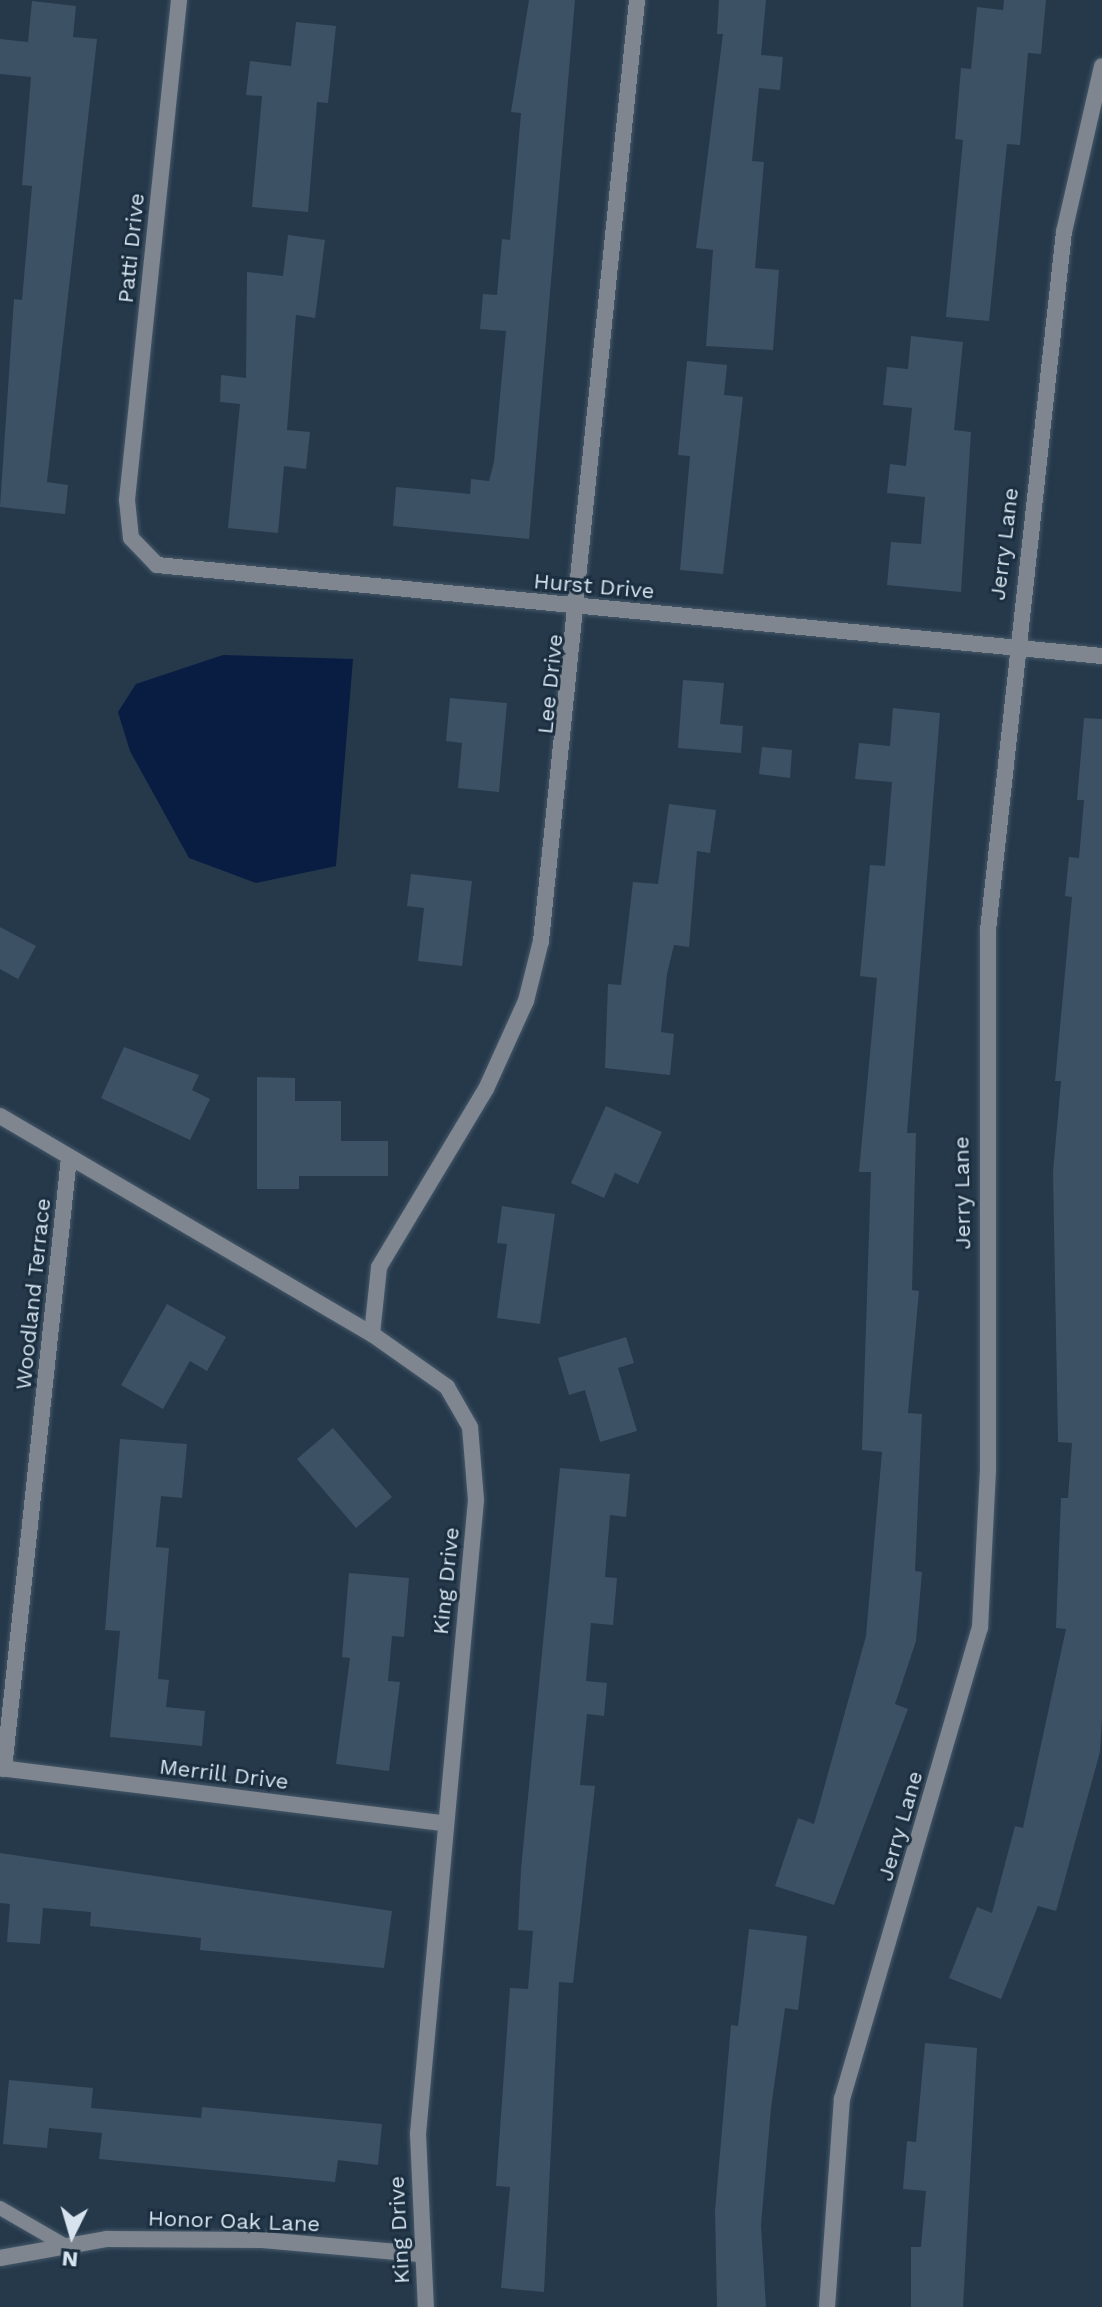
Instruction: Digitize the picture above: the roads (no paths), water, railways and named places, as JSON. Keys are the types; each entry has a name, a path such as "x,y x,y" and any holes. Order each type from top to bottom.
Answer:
{"street":[{"name":"Patti Drive","path":"127,500 179,0"},
{"name":"Lee Drive","path":"372,1334 379,1267 486,1089 526,1001 541,941 580,607 637,0"},
{"name":"Jerry Lane","path":"827,2307 842,2099 980,1628 988,1468 988,930 1014,648 1064,232 1102,66"},
{"name":"Hurst Drive","path":"127,500 131,538 157,565 1102,656"},
{"name":"King Drive","path":"0,1116 372,1334 447,1387 470,1427 476,1500 443,1823 418,2134 419,2254 426,2307"},
{"name":"Woodland Terrace","path":"2,1768 69,1158"},
{"name":"Merrill Drive","path":"2,1768 443,1823"},
{"name":"Honor Oak Lane","path":"0,2258 64,2245 262,2240 419,2254"}],"lane":[{"path":"0,2208 64,2245"}],"water":[{"path":"223,655 353,659 336,866 256,883 189,858 130,751 118,712 136,684"}]}
